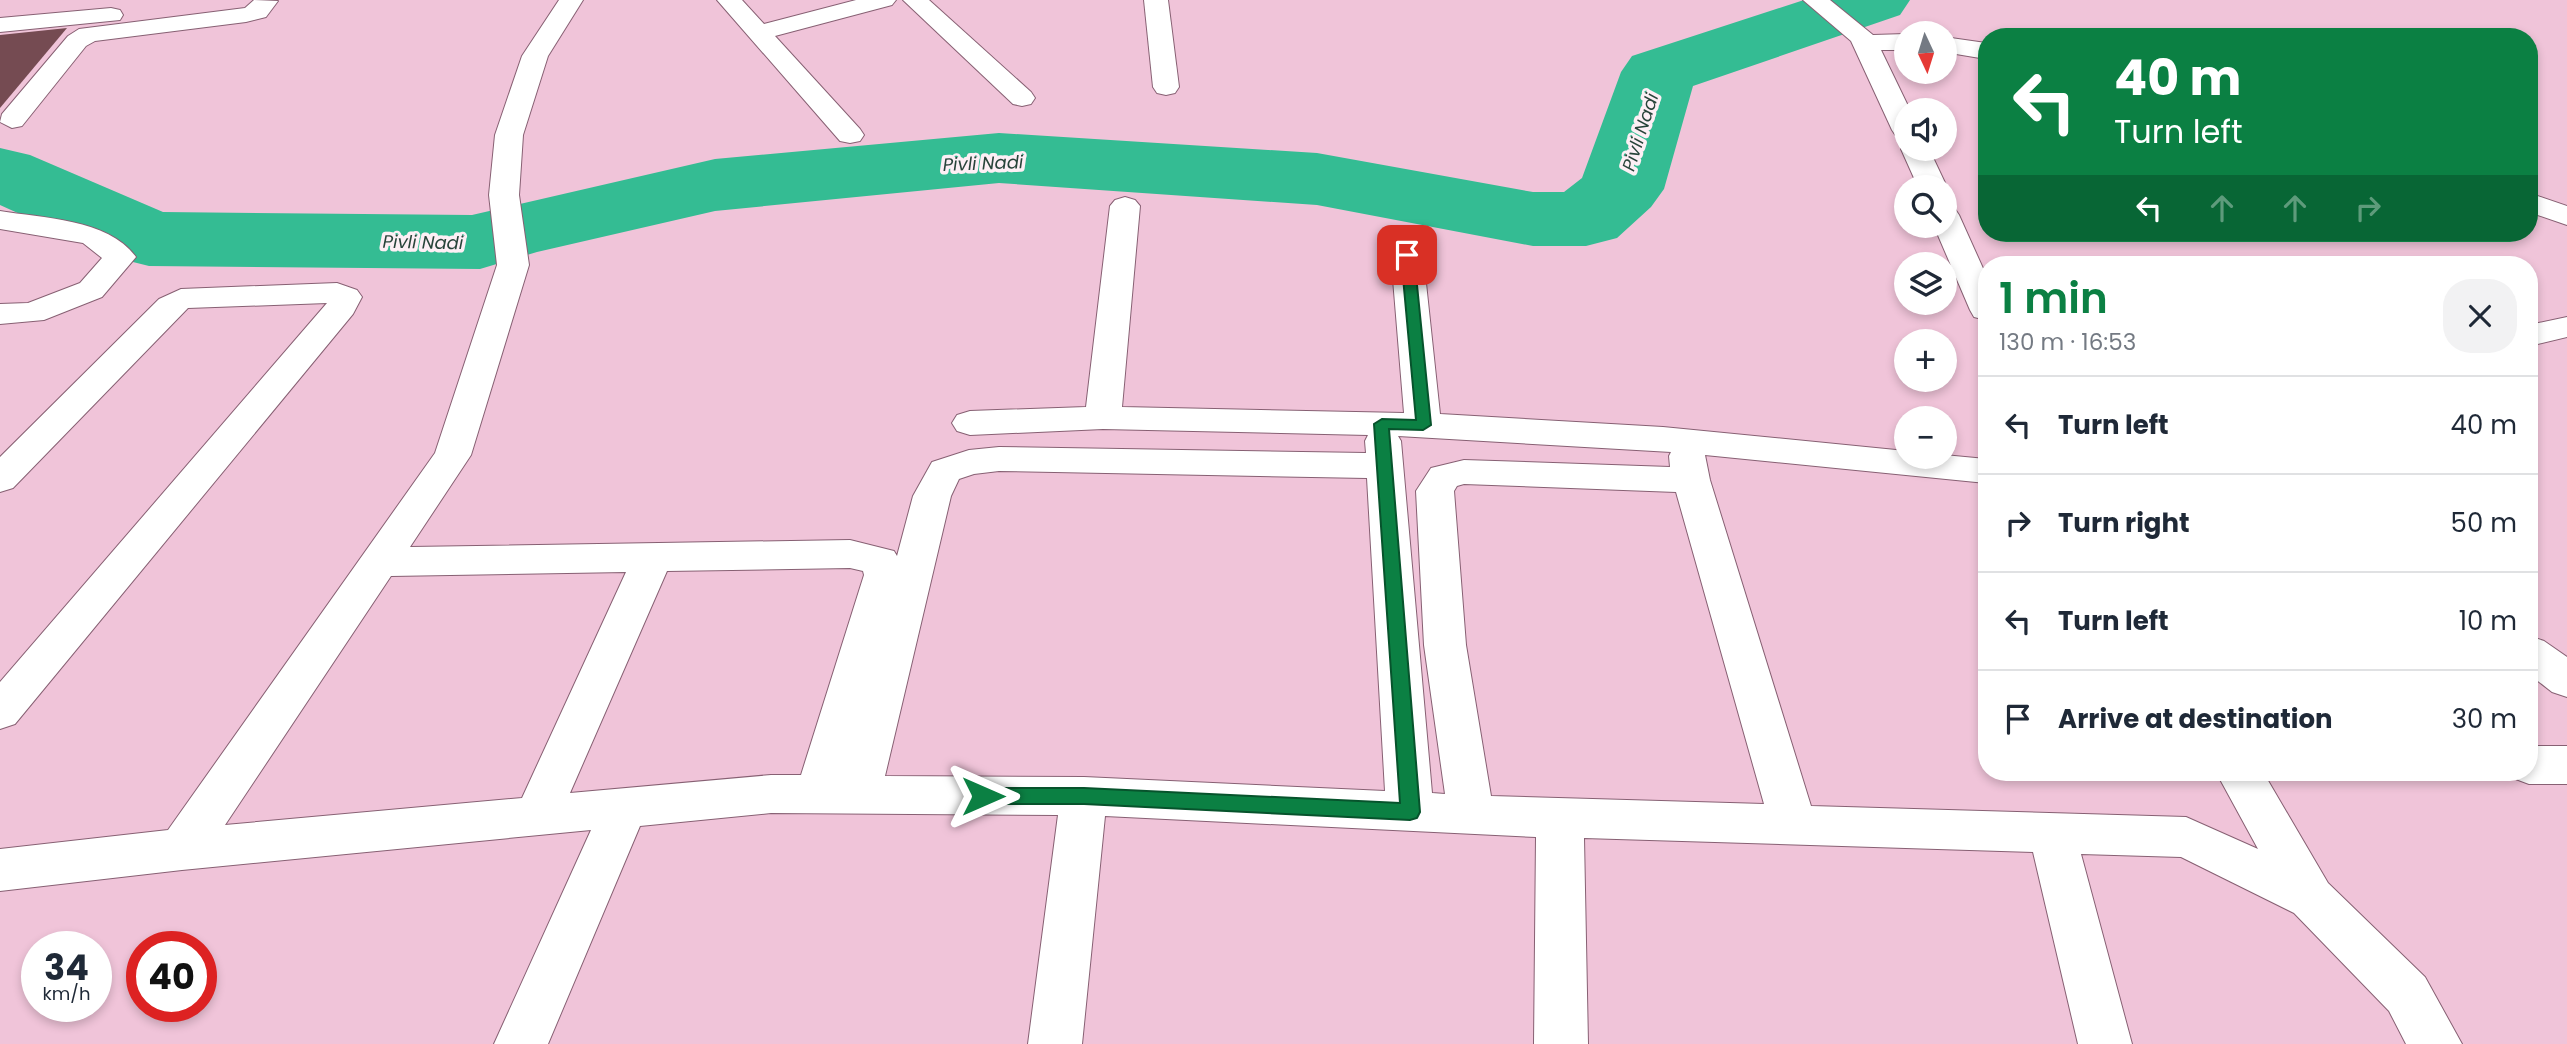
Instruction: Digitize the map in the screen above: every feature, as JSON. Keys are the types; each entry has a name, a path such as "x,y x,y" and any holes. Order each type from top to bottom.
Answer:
{"street":[{"path":"0,25 116,8 274,0"},
{"path":"182,849 453,455 513,265 504,195 509,135 535,56 571,0"},
{"path":"729,0 850,135"},
{"path":"759,33 884,0"},
{"path":"915,0 1022,98"},
{"path":"1156,0 1167,87"},
{"path":"1815,0 1863,40 1894,105"},
{"path":"12,120 76,41 88,34 246,15 257,12 266,1"},
{"path":"1863,40 1894,41"},
{"path":"1957,46 1978,50"},
{"path":"2538,205 2567,216"},
{"path":"1103,418 1125,206"},
{"path":"0,220 92,236 120,257 91,290 33,313 0,314"},
{"path":"1954,238 1978,292"},
{"path":"1407,255 1423,425"},
{"path":"0,479 170,306 181,299 337,293 346,297 342,307 0,712"},
{"path":"970,423 1103,418 1423,425 1687,461"},
{"path":"1382,424 1410,812"},
{"path":"838,795 932,496 945,471 969,462 999,459 1385,466"},
{"path":"1687,461 1793,823"},
{"path":"1471,815 1446,645 1435,491 1444,477 1464,472 1687,461 1978,471"},
{"path":"380,562 850,554 880,561 884,575 838,795"},
{"path":"536,817 653,557"},
{"path":"2538,659 2567,680"},
{"path":"2538,765 2567,765"},
{"path":"2244,781 2311,898 2407,994 2435,1044"},
{"path":"0,870 182,849 771,794 1084,796 1471,815 2186,837 2311,898"},
{"path":"1055,1044 1084,796"},
{"path":"522,1044 624,809"},
{"path":"1560,817 1562,1044"},
{"path":"2052,832 2105,1044"}],"building":[{"path":"67,28 0,108 0,35"}],"waterway":[{"name":"Pivli Nadi","path":"0,173 149,239 480,242 509,232 715,185 999,158 1317,179 1533,219 1586,219 1621,189 1659,72 1875,0"}],"route":[{"path":"983,796 1084,796 1410,812 1382,424 1423,425 1407,255"}]}
